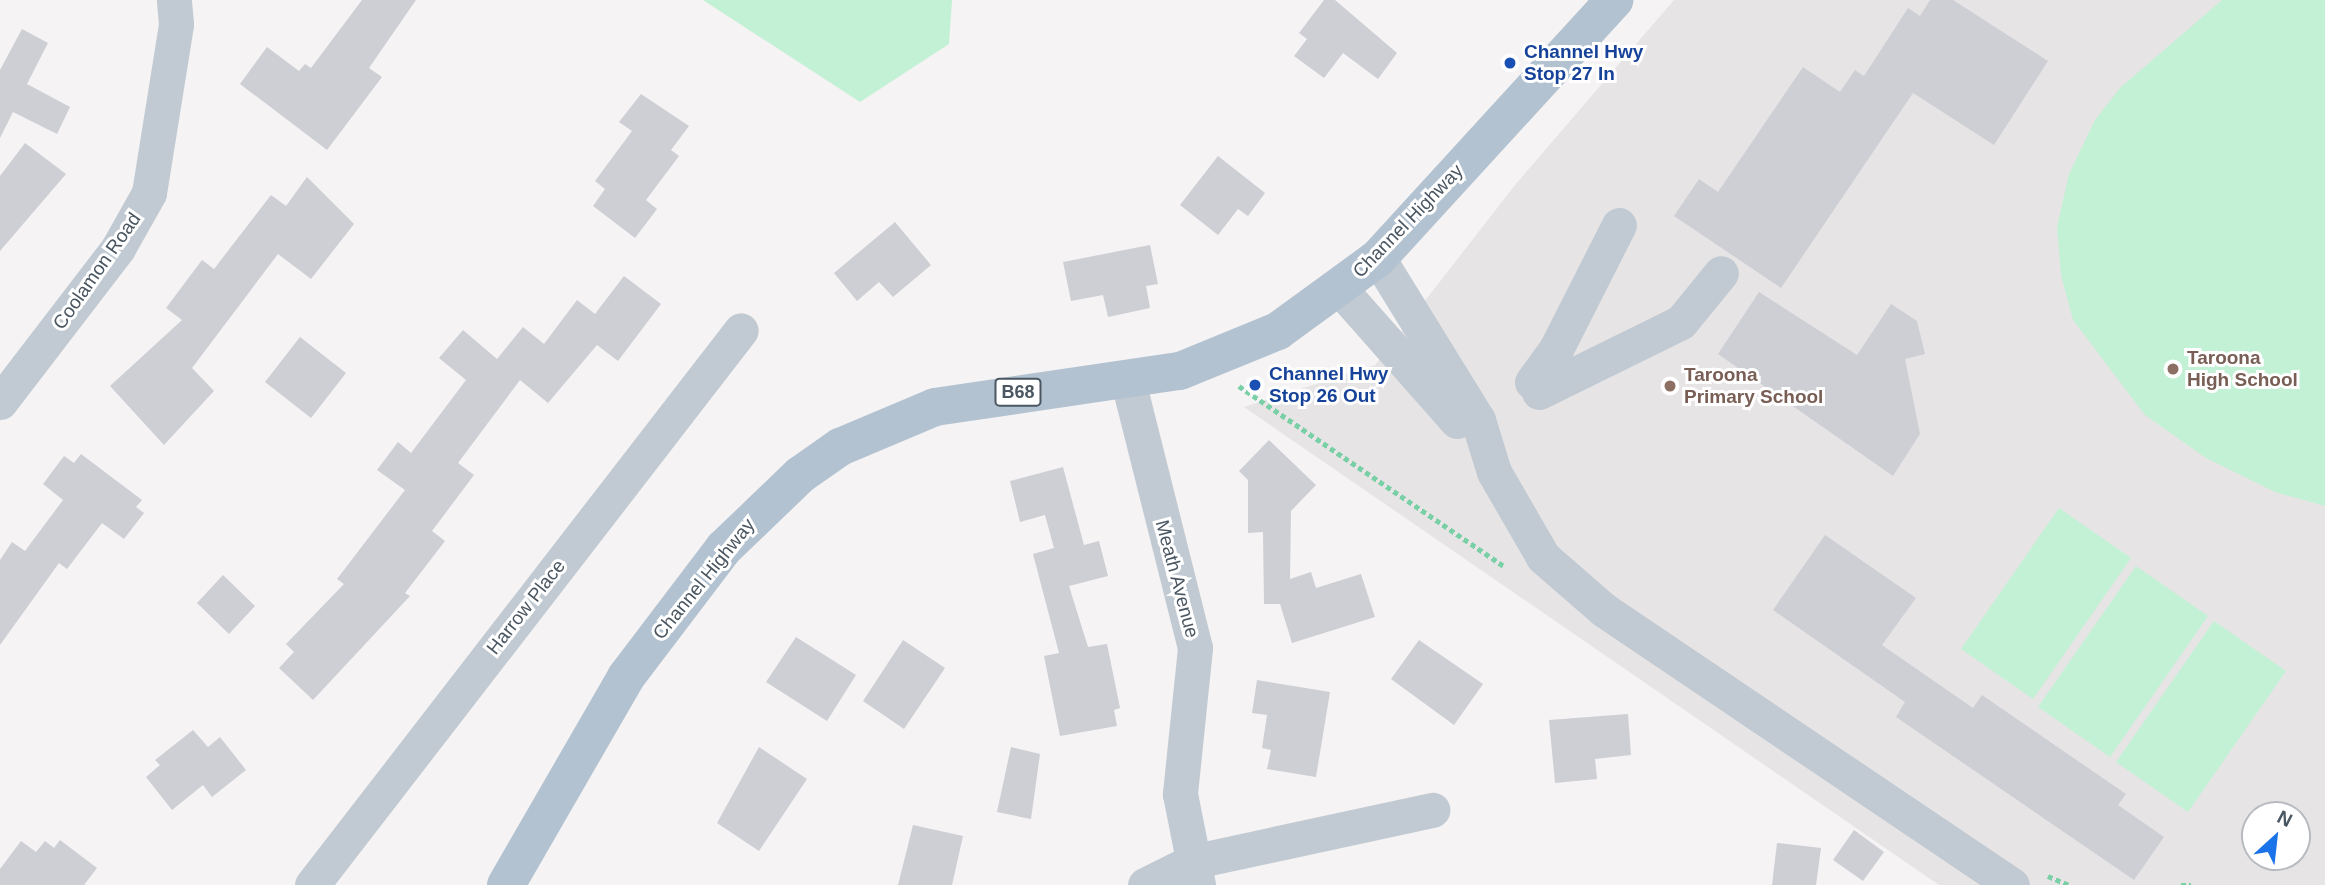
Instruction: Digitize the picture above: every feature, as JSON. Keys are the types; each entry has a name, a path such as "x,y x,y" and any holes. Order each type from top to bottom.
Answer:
{"main road":[{"name":"Channel Highway","path":"506,885 626,677 724,548 800,475 841,447 935,407 1128,381 1211,361 1278,331 1341,290 1378,258 1614,0"}],"street":[{"name":"Coolamon Road","path":"0,402 118,248 149,193 176,24 174,0"},
{"path":"1619,225 1536,387 1681,322 1721,273"},
{"path":"1378,258 1478,420 1494,472"},
{"path":"1341,290 1436,393 1494,472 1543,557 1604,610 2011,885"},
{"name":"Harrow Place","path":"312,885 741,330"},
{"name":"Meath Avenue","path":"1128,381 1195,648 1181,751 1194,874"},
{"path":"1145,885 1432,810"}],"path":[{"path":"2181,885 2191,884"}],"shaded area":[{"path":"1674,0 2325,0 2325,885 1939,885 1244,407 1375,365 1515,185"}],"green space":[{"path":"703,0 952,0 949,44 860,102"},
{"path":"2222,0 2325,0 2325,506 2275,492 2206,458 2145,415 2073,320 2061,275 2057,227 2069,174 2095,120 2120,88"},
{"path":"2059,508 2131,558 2033,699 1961,649"},
{"path":"2136,566 2208,616 2110,757 2038,707"},
{"path":"2214,621 2286,671 2188,812 2116,762"}],"building":[{"path":"362,0 416,0 369,68 382,77 327,150 240,84 267,47 299,71 305,64 311,68"},
{"path":"1324,0 1335,0 1397,53 1378,79 1343,53 1324,78 1294,56 1307,39 1299,33"},
{"path":"1930,0 1953,0 2048,61 1994,145 1913,93 1781,288 1674,216 1699,179 1718,192 1803,67 1840,92 1855,70 1864,76 1908,8 1920,16"},
{"path":"22,29 48,43 27,84 70,107 57,134 13,112 0,138 0,70"},
{"path":"641,94 689,126 671,150 679,156 646,200 657,209 635,238 593,206 605,189 595,181 632,131 619,122"},
{"path":"25,143 66,174 0,251 0,176"},
{"path":"1218,156 1265,193 1248,216 1238,209 1218,235 1180,205"},
{"path":"307,177 354,224 311,279 278,254 192,368 214,391 164,445 110,386 182,320 166,308 202,260 214,269 271,195 286,206"},
{"path":"895,222 931,265 893,297 879,282 857,301 834,273"},
{"path":"1150,245 1158,284 1146,286 1150,308 1108,317 1103,295 1071,301 1063,262"},
{"path":"624,276 661,304 618,361 597,345 548,403 520,380 458,463 474,475 432,531 445,541 405,593 410,596 313,700 279,668 294,652 286,644 344,584 337,579 405,490 377,470 398,442 411,453 466,380 439,358 463,330 497,359 523,327 544,344 577,300 595,314"},
{"path":"1759,292 1857,355 1891,304 1917,321 1925,354 1905,359 1920,434 1893,476 1718,354"},
{"path":"300,337 346,373 311,418 265,382"},
{"path":"1269,440 1316,485 1291,511 1290,579 1311,572 1316,588 1361,574 1375,617 1292,643 1280,604 1264,604 1263,532 1248,533 1248,480 1239,471"},
{"path":"81,454 142,500 136,507 144,513 124,539 102,523 67,569 59,563 0,645 0,560 12,542 25,551 63,500 43,484 64,456 74,463"},
{"path":"1063,467 1084,545 1099,541 1108,576 1069,586 1088,647 1107,644 1120,708 1114,710 1117,726 1060,736 1044,656 1059,653 1033,554 1054,548 1045,515 1020,522 1010,481"},
{"path":"1825,535 1916,598 1882,645 1973,708 1982,695 2126,794 2118,805 2164,837 2134,880 1896,717 1905,702 1773,610"},
{"path":"223,575 255,606 229,634 197,603"},
{"path":"796,637 856,675 827,721 766,682"},
{"path":"903,640 945,668 904,729 863,701"},
{"path":"1419,640 1483,684 1454,725 1391,679"},
{"path":"1257,680 1330,692 1316,777 1267,769 1271,750 1262,748 1267,715 1252,713"},
{"path":"1628,714 1631,755 1595,759 1597,779 1555,783 1549,720"},
{"path":"193,730 208,747 220,737 246,770 212,797 203,785 172,810 146,777 160,765 155,760"},
{"path":"759,747 807,779 759,851 717,823"},
{"path":"1011,747 1040,754 1031,819 997,812"},
{"path":"913,825 963,836 952,885 898,885"},
{"path":"1854,830 1884,852 1863,881 1833,860"},
{"path":"60,840 97,868 84,885 0,885 0,869 21,841 36,852 45,841 54,848"},
{"path":"1777,843 1821,848 1816,885 1772,885"}],"place":[{"name":"Channel Hwy Stop 27 In","path":"1510,63"},
{"name":"Taroona High School","path":"2173,369"},
{"name":"Channel Hwy Stop 26 Out","path":"1255,385"},
{"name":"Taroona Primary School","path":"1670,386"}]}
